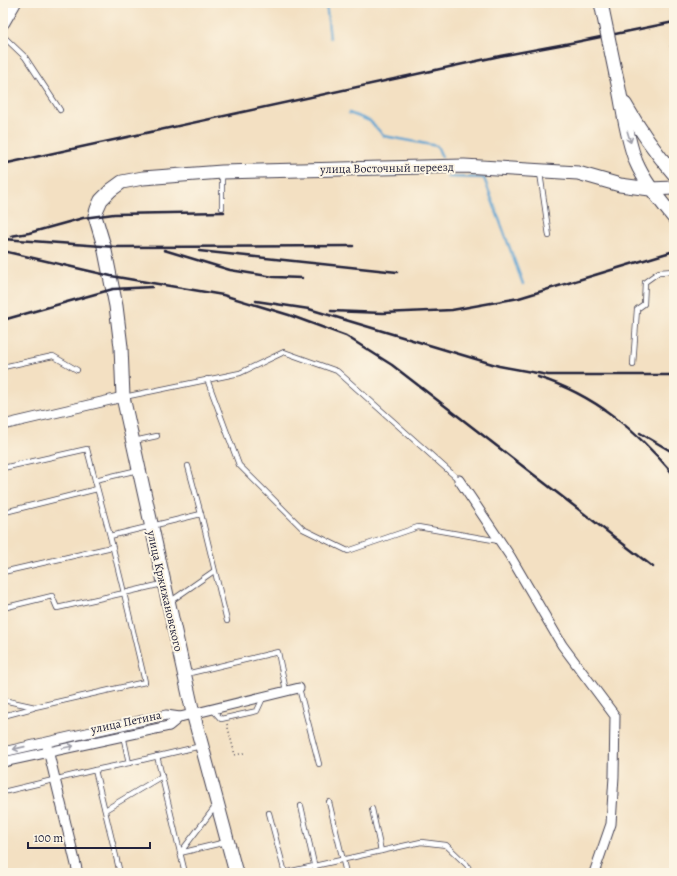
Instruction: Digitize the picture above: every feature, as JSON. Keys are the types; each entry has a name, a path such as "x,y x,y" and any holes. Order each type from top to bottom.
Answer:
{"street":[{"path":"3,22 14,3"},
{"path":"601,3 622,99 626,128 636,162 650,189 674,218"},
{"path":"622,99 644,136 674,174"},
{"name":"улица Восточный переезд","path":"97,209 101,200 122,182 143,178 222,172 464,166 578,173 620,185 650,189 674,188"},
{"path":"620,185 648,199 674,218"},
{"name":"улица Кржижановского","path":"97,209 95,216 104,246 116,306 121,347 122,397 193,714 236,873"},
{"path":"3,425 122,397"},
{"path":"459,480 500,541 562,645 615,716 614,776 611,824 594,873"},
{"name":"улица Петина","path":"3,762 48,747 168,726 180,717 299,688"},
{"path":"3,752 48,747 166,715 180,717"},
{"path":"48,747 78,873"}],"lane":[{"path":"3,36 25,57 60,110"},
{"path":"540,171 549,236"},
{"path":"222,172 222,208"},
{"path":"633,365 637,309 644,304 646,282 659,272 674,271"},
{"path":"122,397 240,373 284,352 337,371 459,480"},
{"path":"3,367 53,356 78,370"},
{"path":"207,380 239,465 303,529 348,551 418,527 500,541"},
{"path":"132,442 157,436"},
{"path":"3,468 87,449 110,536 145,682 35,707 3,716"},
{"path":"188,466 227,622"},
{"path":"94,480 138,470"},
{"path":"3,510 5,512 97,489"},
{"path":"110,536 201,514"},
{"path":"3,572 112,547"},
{"path":"168,603 214,571"},
{"path":"3,608 52,596 57,608 164,584"},
{"path":"184,674 278,652 286,691"},
{"path":"299,688 319,764"},
{"path":"212,709 221,719 257,711 264,697"},
{"path":"3,700 35,707"},
{"path":"123,735 129,763"},
{"path":"3,792 202,746"},
{"path":"157,756 185,873"},
{"path":"95,770 120,873"},
{"path":"105,810 162,776"},
{"path":"329,802 346,873"},
{"path":"180,853 218,804"},
{"path":"301,806 316,873"},
{"path":"372,809 381,851"},
{"path":"269,813 284,873 421,842 446,845 467,865 471,873"},
{"path":"180,853 228,841"}],"path":[{"path":"225,718 235,755 244,753"}],"waterway":[{"path":"326,3 330,38"},
{"path":"349,113 370,121 384,136 437,146 442,157"},
{"path":"447,177 484,178 523,284"}],"railway":[{"path":"3,164 500,56 674,22"},
{"path":"11,236 29,233 83,218 114,214 224,212"},
{"path":"3,239 116,247 353,246"},
{"path":"164,250 230,270 274,277 302,278"},
{"path":"3,251 111,276 223,295 289,315 346,336 392,365 653,567"},
{"path":"199,251 397,272"},
{"path":"331,311 383,313 452,310 519,298 674,251"},
{"path":"3,320 113,289 152,287"},
{"path":"256,301 309,309 499,366 548,375 674,375"},
{"path":"538,377 578,394 613,416 645,443 674,475"},
{"path":"640,433 674,453"}]}
